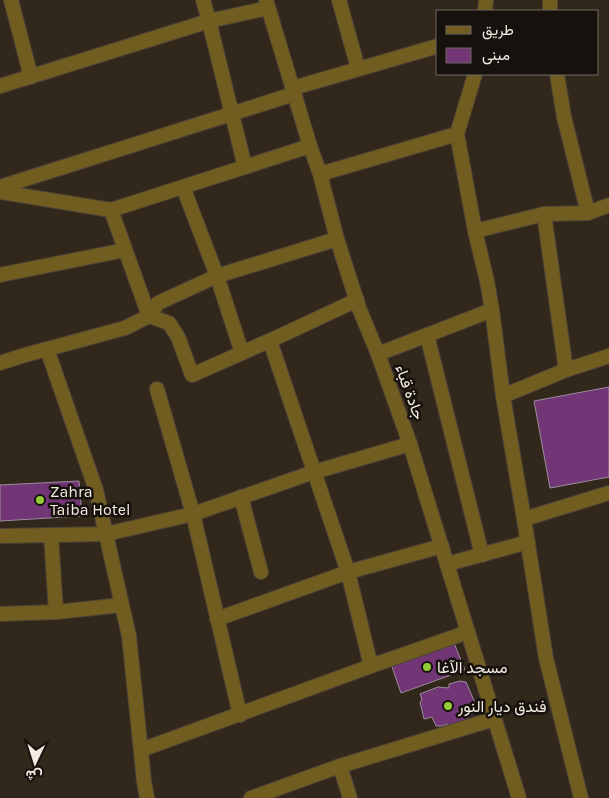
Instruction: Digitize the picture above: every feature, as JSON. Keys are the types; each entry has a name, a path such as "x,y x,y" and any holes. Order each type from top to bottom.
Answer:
{"street":[{"path":"203,0 245,166"},
{"path":"339,0 358,68"},
{"path":"10,2 31,77"},
{"path":"0,86 267,4"},
{"name":"جادة قباء","path":"267,4 320,174 337,239 357,300 410,444 519,798"},
{"path":"0,187 233,114 358,68 436,47"},
{"path":"475,75 457,134 492,310 503,396 546,658 581,798"},
{"path":"557,75 564,117 588,213"},
{"path":"320,174 457,134"},
{"path":"0,192 111,210 310,146"},
{"path":"183,187 217,276 242,353"},
{"path":"475,231 544,214 588,213 609,205"},
{"path":"111,210 148,316"},
{"path":"544,214 566,370"},
{"path":"0,363 125,328 148,316 158,303 217,276 337,239"},
{"path":"0,275 125,250"},
{"path":"148,316 169,323 178,337 192,375 357,300"},
{"path":"378,354 492,310"},
{"path":"426,335 482,555"},
{"path":"270,340 348,572 371,666"},
{"path":"47,349 96,490 129,636 144,781 148,798"},
{"path":"503,396 566,370 609,356"},
{"path":"157,389 193,514 240,715"},
{"path":"0,536 106,534 193,514 314,472 410,444"},
{"path":"524,519 609,494"},
{"path":"241,497 261,572"},
{"path":"51,535 56,612"},
{"path":"448,564 528,542"},
{"path":"217,619 348,572 442,546"},
{"path":"0,614 56,612 122,605"},
{"path":"141,750 468,632"},
{"path":"251,798 340,766 494,719"},
{"path":"340,766 350,798"}],"building":[{"path":"609,387 609,477 550,488 534,401"},
{"name":"Zahra Taiba Hotel","path":"79,481 82,516 0,521 0,485"},
{"name":"مسجد الآغا","path":"454,643 465,670 401,693 391,664"},
{"name":"فندق ديار النور","path":"460,681 466,682 478,710 468,717 468,721 450,726 447,724 436,726 432,717 424,719 420,694 438,687 449,688 449,684"}],"place":[{"name":"Zahra Taiba Hotel","path":"40,500"},
{"name":"مسجد الآغا","path":"427,667"},
{"name":"فندق ديار النور","path":"448,706"}]}
